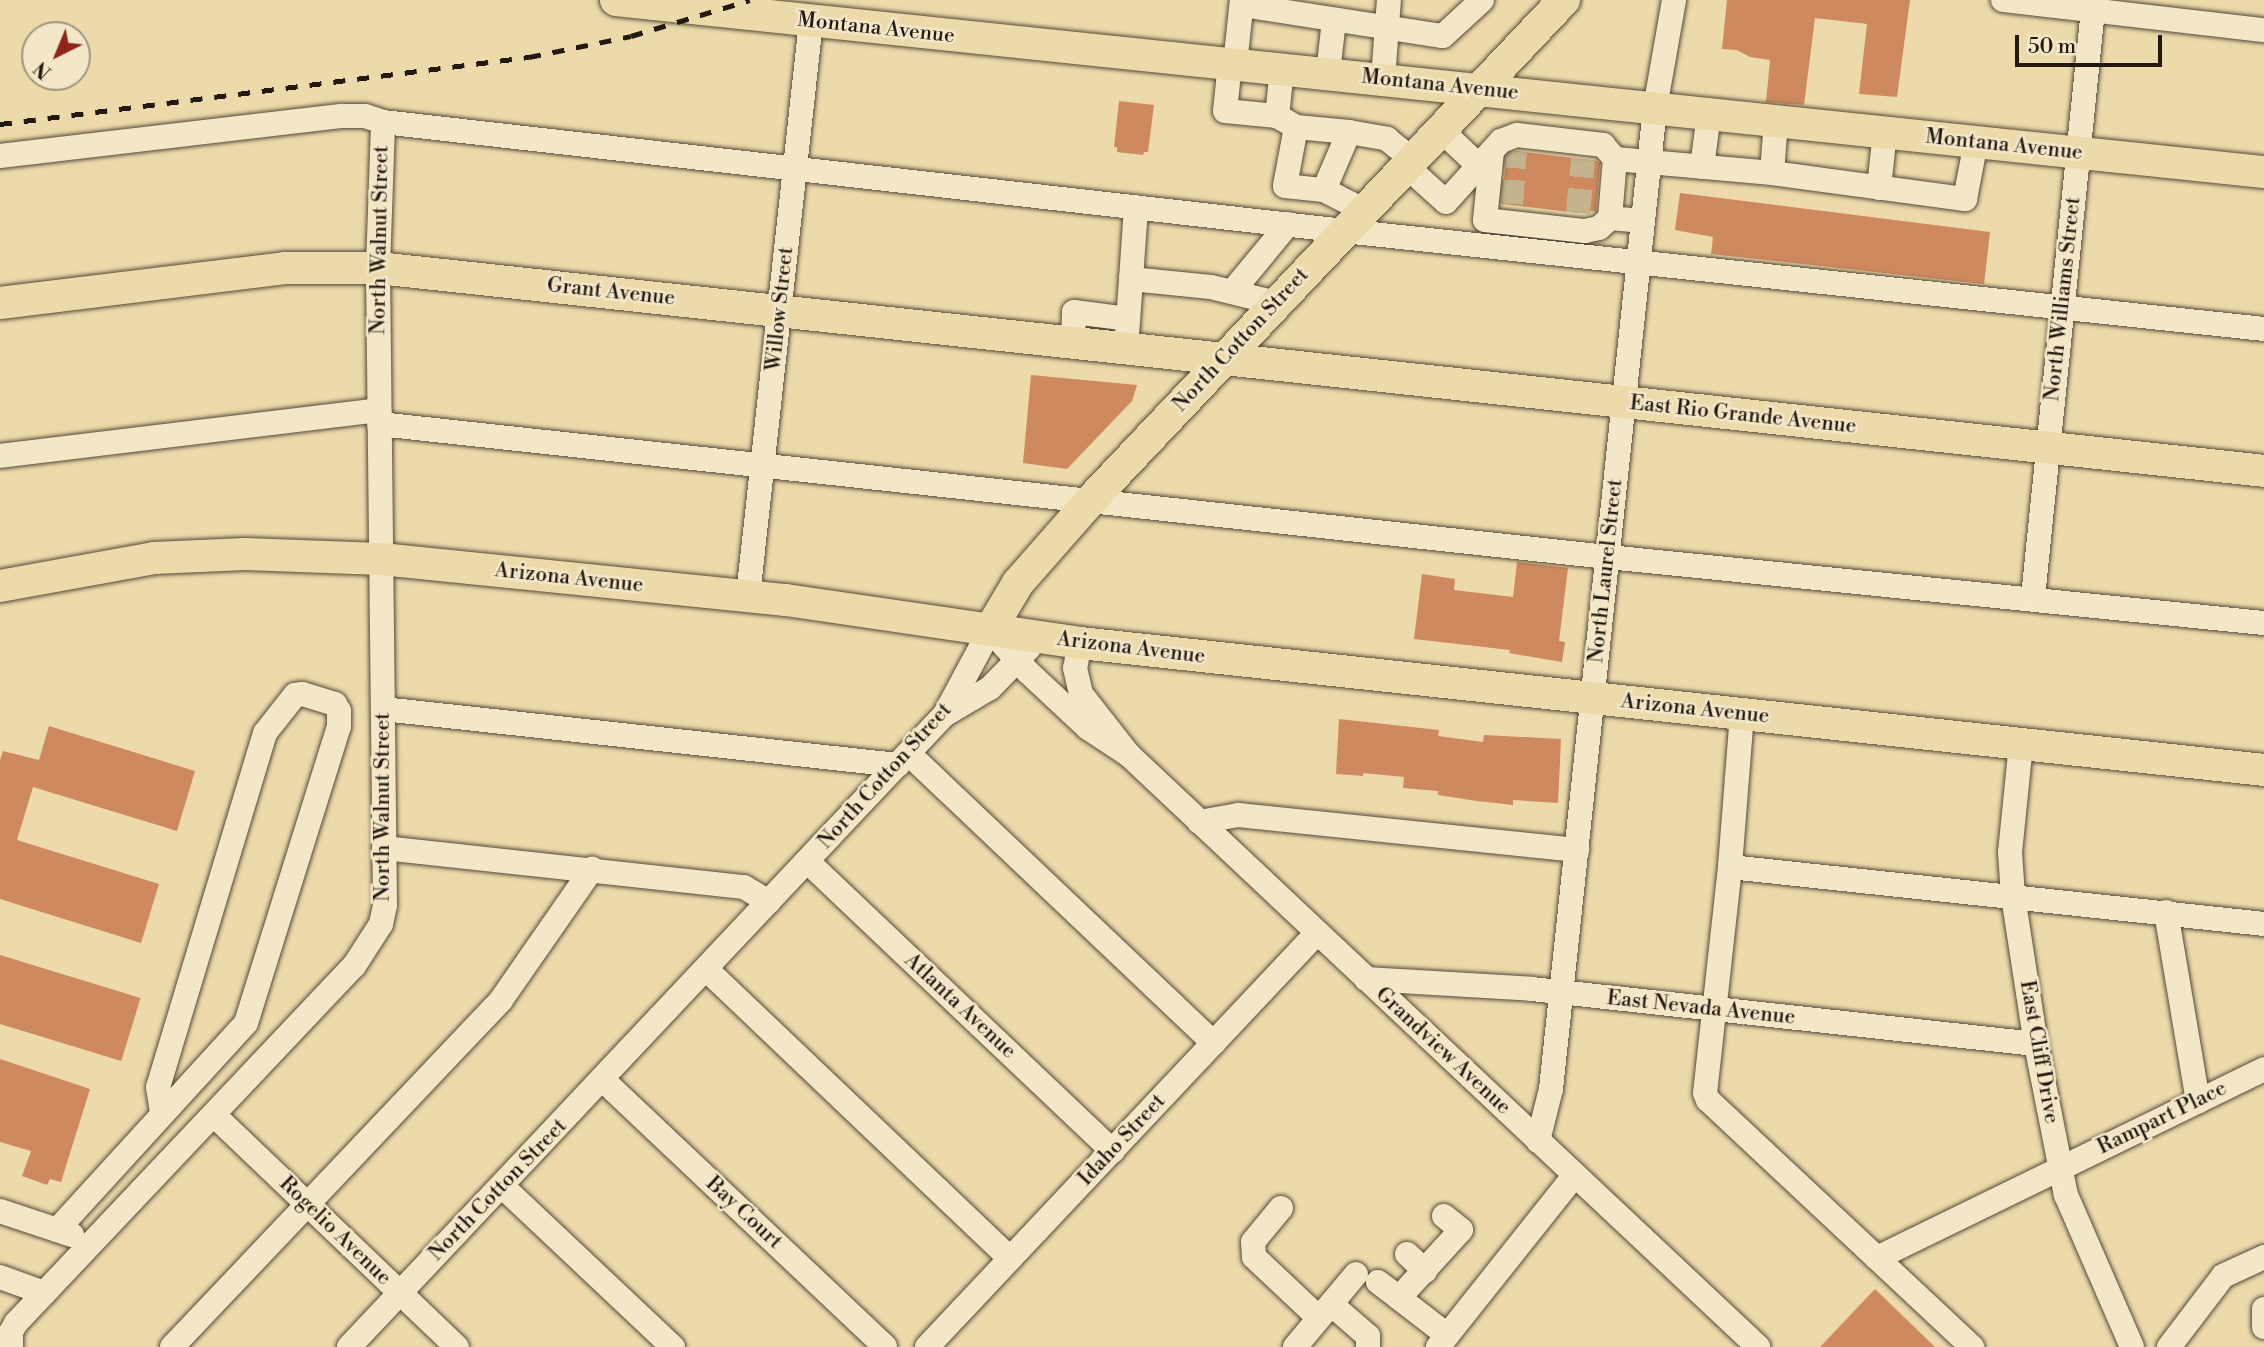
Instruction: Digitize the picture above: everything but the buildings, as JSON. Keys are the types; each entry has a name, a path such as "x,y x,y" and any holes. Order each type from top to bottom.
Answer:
{"main road":[{"name":"Montana Avenue","path":"616,0 677,3 811,22 1233,63 2264,173"},
{"name":"North Cotton Street","path":"990,630 1018,583 1090,501 1564,0"},
{"name":"Grant Avenue","path":"0,303 285,268 378,268 1073,343 1127,334 1222,360"},
{"name":"East Rio Grande Avenue","path":"1222,360 2264,471"},
{"name":"Arizona Avenue","path":"0,586 154,558 258,554 381,559 748,596 1080,643 2264,770"}],"street":[{"path":"1383,79 1389,0"},
{"path":"1482,0 1443,36 1242,3 1225,111 1387,139 1446,202 1501,215 1577,221 1599,228 1610,218 1615,159"},
{"name":"North Laurel Street","path":"1538,1141 1551,1089 1655,108 1674,0"},
{"path":"2003,0 2093,5 2264,30"},
{"name":"North Williams Street","path":"2034,597 2093,5"},
{"path":"1328,73 1334,20"},
{"name":"Willow Street","path":"748,596 811,22"},
{"path":"1282,69 1287,121 1285,186 1324,190 1354,221"},
{"path":"1501,215 1501,151 1521,93"},
{"path":"1702,167 1709,114"},
{"path":"0,156 343,116 365,116 383,122 1288,225 1354,221 1639,261 2264,329"},
{"path":"1772,173 1776,121"},
{"name":"North Walnut Street","path":"7,1334 354,966 381,924 385,905 378,268 383,122"},
{"path":"1440,129 1501,151 1584,151 1603,145 1615,159 1772,173 1965,199 1976,142"},
{"path":"1324,190 1349,132"},
{"path":"1879,188 1885,132"},
{"path":"1446,202 1501,151"},
{"path":"1127,334 1136,207"},
{"path":"1610,218 1643,221"},
{"path":"1232,292 1288,225"},
{"path":"1131,279 1211,287 1276,303"},
{"path":"0,456 379,417 763,465 1090,501 1608,557 2034,597 2264,623"},
{"name":"Grandview Avenue","path":"990,630 1017,660 1088,728 1129,755"},
{"name":"North Cotton Street","path":"349,1347 945,715 990,630"},
{"path":"945,715 990,688 1040,637"},
{"name":"Grandview Avenue","path":"1080,643 1076,668 1081,694 1129,755 1758,1347"},
{"path":"57,1230 246,1023 339,726 340,711 335,704 302,694 295,695 265,733 158,1087 162,1112"},
{"path":"383,709 904,759 1214,1043"},
{"path":"1742,714 1730,867 1705,1093 1708,1100 1972,1347"},
{"name":"East Cliff Drive","path":"2021,744 2010,852 2013,896 2036,1044 2066,1195 2132,1347"},
{"path":"1199,822 1238,816 1577,850"},
{"path":"384,848 744,887 769,902"},
{"name":"Atlanta Avenue","path":"808,862 1113,1151"},
{"path":"1730,867 2264,924"},
{"path":"172,1347 501,1000 592,869"},
{"path":"2166,912 2197,1101"},
{"name":"Idaho Street","path":"927,1347 1317,933"},
{"path":"706,969 1010,1259"},
{"name":"East Nevada Avenue","path":"1366,979 1439,981 2036,1044"},
{"name":"Rampart Place","path":"1878,1258 2264,1069"},
{"name":"Bay Court","path":"603,1080 885,1347"},
{"name":"Rogelio Avenue","path":"214,1115 457,1347"},
{"path":"121,1158 148,1184"},
{"path":"1295,1347 1325,1311 1367,1278 1399,1298 1443,1341 1575,1175"},
{"path":"502,1186 673,1347"},
{"path":"1281,1208 1253,1242 1254,1257 1325,1311 1368,1336 1368,1347"},
{"path":"0,1211 93,1242"},
{"path":"1399,1298 1461,1230 1444,1216"},
{"path":"1407,1254 1425,1271"},
{"path":"2169,1347 2223,1276 2264,1257"},
{"path":"0,1277 44,1293"},
{"path":"2264,1309 2264,1328"}],"tunnel":[{"path":"1511,204 1515,151"},
{"path":"1578,213 1583,159"}],"railway":[{"path":"0,124 529,57 631,36 750,0"}]}
